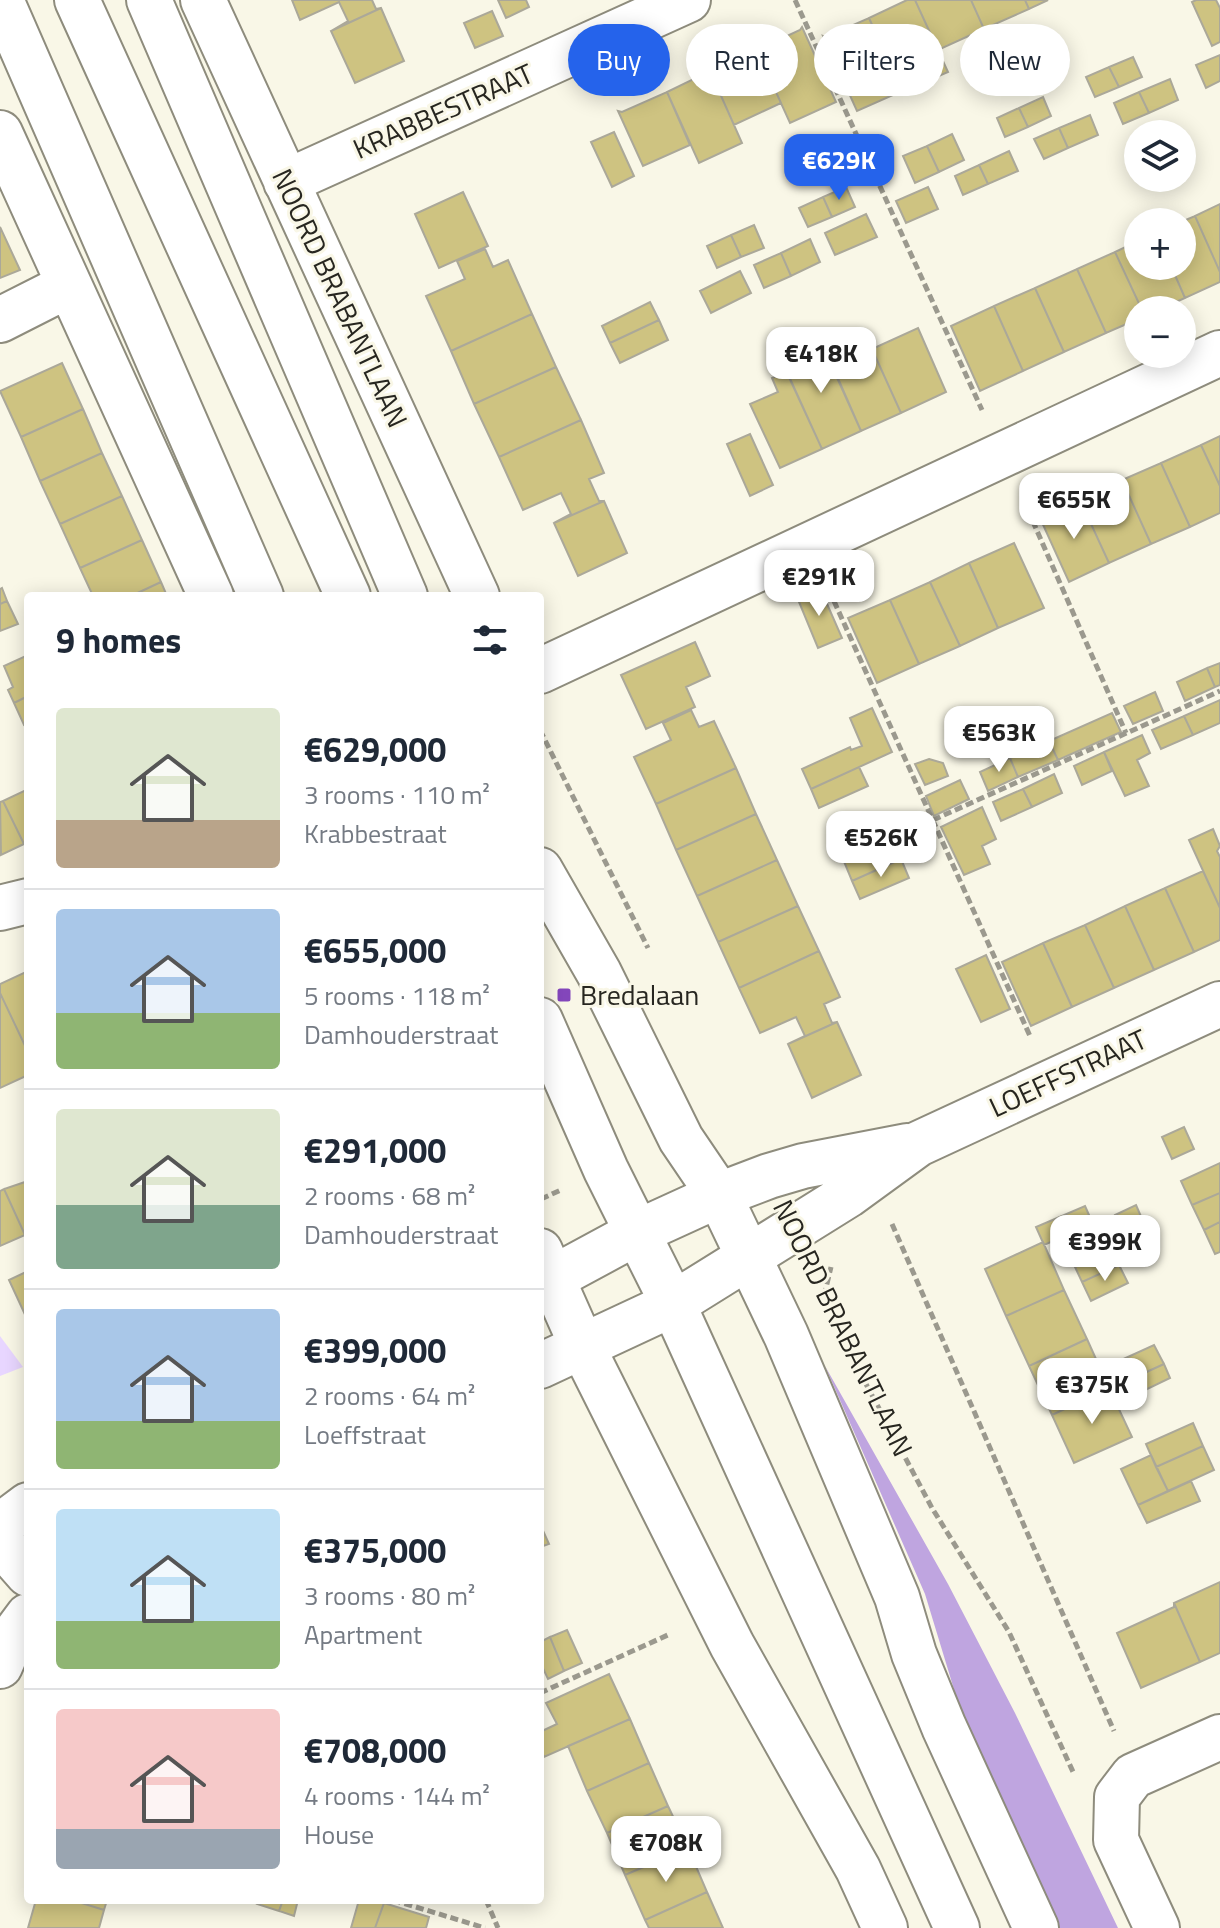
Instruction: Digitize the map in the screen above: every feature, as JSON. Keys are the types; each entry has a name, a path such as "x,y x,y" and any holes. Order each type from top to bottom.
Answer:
{"street":[{"path":"1,0 259,592"},
{"path":"77,0 346,592"},
{"name":"NOORD BRABANTLAAN","path":"149,0 403,592"},
{"name":"NOORD BRABANTLAAN","path":"203,0 475,592"},
{"name":"KRABBESTRAAT","path":"286,182 688,0"},
{"path":"0,133 209,592"},
{"path":"0,320 69,285"},
{"path":"544,669 1220,353"},
{"name":"NOORD BRABANTLAAN","path":"544,877 599,973 681,1139 719,1195 786,1335 897,1597 914,1654 944,1727 1036,1928"},
{"path":"0,908 24,902"},
{"name":"LOEFFSTRAAT","path":"583,1348 673,1304 848,1195 918,1144 1220,1004"},
{"path":"544,1029 606,1170 673,1304 957,1928"},
{"name":"LOEFFSTRAAT","path":"544,1272 719,1195 803,1166 918,1144"},
{"path":"544,1272 732,1645 858,1869 885,1928"},
{"path":"544,1364 583,1348"},
{"path":"0,1526 24,1508"},
{"path":"0,1542 24,1569"},
{"path":"0,1666 13,1636 24,1621"},
{"path":"1157,1928 1116,1840 1117,1797 1133,1776 1220,1737"}],"path":[{"path":"795,0 1126,733"},
{"path":"809,545 1050,1081"},
{"path":"933,820 1220,691"},
{"path":"544,738 653,959"},
{"path":"887,1214 1133,1776"},
{"name":"NOORD BRABANTLAAN","path":"794,1228 827,1307"},
{"name":"NOORD BRABANTLAAN","path":"859,1371 932,1508 1009,1632 1074,1774"},
{"path":"544,1691 671,1633"},
{"path":"406,1904 485,1928"},
{"path":"488,1904 498,1928"}],"shaded area":[{"path":"0,1336 23,1367 0,1376"},
{"path":"825,1366 948,1584 1015,1713 1118,1928 1054,1928 970,1742 925,1594"}],"building":[{"path":"292,0 372,0 376,9 381,8 331,31 348,21 339,2 300,20"},
{"path":"498,0 526,0 529,7 506,18"},
{"path":"907,0 915,0 926,24 872,24 869,18"},
{"path":"915,0 971,0 982,24 960,24 960,40 944,47 944,24 926,24"},
{"path":"971,0 1025,0 1029,9 995,24 982,24"},
{"path":"1025,0 1048,0 1029,9"},
{"path":"1216,0 1220,8 1220,42 1212,46 1192,2"},
{"path":"381,8 404,61 355,83 331,31"},
{"path":"492,11 503,36 475,48 464,23"},
{"path":"869,18 872,24 855,24"},
{"path":"802,27 814,53 814,96 833,96 836,102 790,123 778,96 798,96"},
{"path":"1220,55 1220,81 1206,88 1196,65"},
{"path":"1133,57 1142,77 1119,87 1109,67"},
{"path":"1109,67 1119,87 1095,97 1086,77"},
{"path":"1170,79 1178,100 1149,113 1139,92"},
{"path":"686,83 686,96 721,96 742,143 699,163 669,96 670,91"},
{"path":"1139,92 1149,113 1124,120 1123,124 1114,103"},
{"path":"658,96 669,96 690,145 643,166 618,111"},
{"path":"721,96 778,96 781,103 734,125"},
{"path":"850,96 891,96 857,111"},
{"path":"1043,97 1051,116 1028,127 1019,108"},
{"path":"1019,108 1028,127 1005,137 997,118"},
{"path":"1090,115 1098,135 1068,148 1059,128"},
{"path":"1059,128 1068,148 1044,159 1034,139"},
{"path":"614,132 634,176 612,187 591,142"},
{"path":"952,134 964,160 939,172 927,146"},
{"path":"927,146 939,172 915,183 903,156"},
{"path":"1009,151 1018,171 988,184 979,165"},
{"path":"979,165 988,184 963,195 955,176"},
{"path":"846,187 855,207 832,217 823,197"},
{"path":"928,187 938,209 906,223 896,201"},
{"path":"463,192 488,246 439,268 415,214"},
{"path":"823,197 832,217 808,227 799,208"},
{"path":"1220,204 1220,272 1196,218"},
{"path":"866,214 877,237 835,255 825,233"},
{"path":"1196,218 1220,272 1220,282 1184,296 1177,280 1196,280"},
{"path":"754,225 764,248 741,257 731,235"},
{"path":"0,227 20,270 0,278"},
{"path":"731,235 741,257 717,268 707,246"},
{"path":"810,239 820,262 791,276 781,253"},
{"path":"1124,248 1124,271 1115,252"},
{"path":"485,249 493,267 508,260 532,314 451,351 426,296 465,279 457,261"},
{"path":"1115,252 1124,271 1124,280 1128,280 1135,296 1124,296 1124,325 1106,333 1077,269"},
{"path":"781,253 791,276 764,288 754,265"},
{"path":"1077,269 1106,333 1064,352 1035,288"},
{"path":"740,271 751,293 711,313 700,291"},
{"path":"1128,280 1177,280 1184,296 1135,296"},
{"path":"1035,288 1064,352 1023,371 994,306"},
{"path":"650,302 659,320 610,343 602,326"},
{"path":"994,306 1023,371 980,391 951,326"},
{"path":"532,314 556,367 474,404 451,351"},
{"path":"659,320 668,340 620,363 610,343"},
{"path":"918,328 946,392 901,413 872,349"},
{"path":"821,342 861,431 822,449 781,360"},
{"path":"872,349 901,413 861,431 833,367"},
{"path":"62,363 83,409 21,437 0,391"},
{"path":"556,367 581,420 499,457 474,404"},
{"path":"787,372 822,449 780,468 750,404 778,392 772,378"},
{"path":"83,409 102,453 40,481 21,437"},
{"path":"581,420 604,473 589,479 599,501 604,501 554,523 571,514 561,493 523,510 499,457"},
{"path":"750,434 773,485 750,496 727,444"},
{"path":"1220,436 1220,486 1201,445"},
{"path":"1201,445 1220,486 1220,513 1190,527 1161,463"},
{"path":"102,453 122,496 60,524 40,481"},
{"path":"1161,463 1190,527 1151,544 1122,480"},
{"path":"1122,480 1151,544 1109,563 1080,500"},
{"path":"122,496 142,540 80,568 60,524"},
{"path":"1080,500 1109,563 1069,582 1040,518"},
{"path":"604,501 627,553 578,576 554,523"},
{"path":"142,540 161,582 140,592 91,592 80,568"},
{"path":"1014,543 1044,608 998,628 969,563"},
{"path":"969,563 998,628 960,646 930,582"},
{"path":"161,582 165,592 140,592"},
{"path":"930,582 960,646 919,664 890,600"},
{"path":"820,588 842,638 818,648 797,597"},
{"path":"0,589 7,601 0,604"},
{"path":"890,600 919,664 877,683 848,618"},
{"path":"7,601 18,624 0,631 0,604"},
{"path":"695,642 710,676 686,687 695,707 646,729 621,675"},
{"path":"24,657 24,698 14,703 8,690 13,687 4,666"},
{"path":"1220,663 1220,685 1215,687 1207,668"},
{"path":"1207,668 1215,687 1185,701 1177,682"},
{"path":"1155,692 1163,711 1133,724 1124,706"},
{"path":"24,698 24,725 14,703"},
{"path":"1220,700 1220,723 1193,735 1184,716"},
{"path":"872,708 892,752 811,789 802,769 850,747 851,750 862,746 850,718"},
{"path":"691,710 699,727 714,721 736,768 656,804 634,757 671,740 663,723"},
{"path":"1112,713 1121,732 1058,760 1049,741"},
{"path":"1184,716 1193,735 1161,749 1152,730"},
{"path":"1142,735 1150,753 1137,760 1149,786 1125,796 1104,752"},
{"path":"1049,741 1058,760 1018,777 1010,758"},
{"path":"1104,752 1112,771 1082,785 1074,766"},
{"path":"1010,758 1018,777 988,791 980,772"},
{"path":"929,759 943,763 948,776 925,785 915,764"},
{"path":"859,767 868,786 819,808 811,789"},
{"path":"736,768 756,814 676,850 656,804"},
{"path":"1054,774 1062,793 1032,807 1023,789"},
{"path":"960,780 969,799 934,816 926,796"},
{"path":"1023,789 1032,807 1001,821 993,802"},
{"path":"24,791 24,844 3,801"},
{"path":"3,801 24,844 1,855 0,802"},
{"path":"982,807 996,839 982,846 990,864 964,875 941,827"},
{"path":"756,814 777,860 697,896 676,850"},
{"path":"1213,829 1220,846 1217,851 1220,857 1220,908 1189,840"},
{"path":"892,838 901,859 852,881 843,859"},
{"path":"901,859 909,878 860,899 852,881"},
{"path":"777,860 798,906 718,942 697,896"},
{"path":"1203,871 1220,908 1220,940 1194,952 1165,888"},
{"path":"1165,888 1194,952 1154,970 1125,906"},
{"path":"798,906 819,951 739,988 718,942"},
{"path":"1125,906 1154,970 1114,988 1085,925"},
{"path":"1085,925 1114,988 1072,1007 1043,943"},
{"path":"1043,943 1072,1007 1031,1026 1002,962"},
{"path":"819,951 840,997 824,1004 832,1023 837,1022 788,1044 805,1036 796,1017 760,1033 739,988"},
{"path":"986,955 1010,1009 981,1022 956,969"},
{"path":"24,973 24,1044 0,993 0,984"},
{"path":"0,993 24,1044 24,1077 0,1088"},
{"path":"837,1022 861,1075 812,1098 788,1044"},
{"path":"1184,1127 1194,1149 1172,1159 1162,1137"},
{"path":"1220,1163 1220,1193 1192,1205 1181,1181"},
{"path":"24,1182 24,1233 4,1189"},
{"path":"4,1189 24,1235 0,1246 0,1191"},
{"path":"1220,1193 1220,1222 1204,1230 1192,1205"},
{"path":"1136,1205 1155,1249 1082,1282 1075,1267 1128,1243 1115,1215"},
{"path":"1085,1206 1093,1224 1044,1245 1036,1227"},
{"path":"1220,1222 1220,1252 1215,1254 1204,1230"},
{"path":"1043,1242 1064,1290 1006,1316 985,1269"},
{"path":"1119,1265 1128,1283 1091,1301 1082,1282"},
{"path":"24,1273 24,1312 9,1280"},
{"path":"1064,1290 1087,1339 1029,1366 1006,1316"},
{"path":"1087,1339 1109,1388 1052,1415 1029,1366"},
{"path":"1154,1345 1164,1364 1129,1380 1119,1361"},
{"path":"1164,1364 1170,1378 1135,1395 1129,1380"},
{"path":"1109,1388 1132,1437 1074,1463 1052,1415"},
{"path":"1193,1423 1203,1446 1156,1467 1146,1444"},
{"path":"1203,1446 1214,1470 1168,1491 1156,1467"},
{"path":"1151,1455 1168,1491 1138,1505 1121,1469"},
{"path":"1191,1481 1200,1501 1147,1523 1138,1505"},
{"path":"1220,1582 1220,1653 1200,1662 1174,1603"},
{"path":"1174,1603 1200,1662 1141,1688 1117,1633 1174,1607"},
{"path":"567,1630 582,1663 564,1671 550,1637"},
{"path":"550,1637 564,1671 548,1679 544,1670 544,1640"},
{"path":"609,1674 630,1719 544,1757 544,1730 557,1724 546,1703"},
{"path":"630,1719 649,1763 587,1791 568,1746"},
{"path":"649,1763 668,1806 607,1833 587,1791"},
{"path":"668,1806 688,1848 625,1875 607,1833"},
{"path":"688,1848 707,1892 645,1920 625,1875"},
{"path":"707,1892 723,1928 649,1928 645,1920"},
{"path":"35,1904 85,1904 104,1910 99,1928 28,1928"},
{"path":"85,1904 106,1904 104,1910"},
{"path":"257,1904 282,1904 279,1911"},
{"path":"282,1904 297,1904 294,1916 279,1911"},
{"path":"358,1904 384,1904 375,1928 351,1928"},
{"path":"384,1904 429,1917 426,1928 375,1928"}],"place":[{"name":"Bredalaan","path":"564,995"}]}
